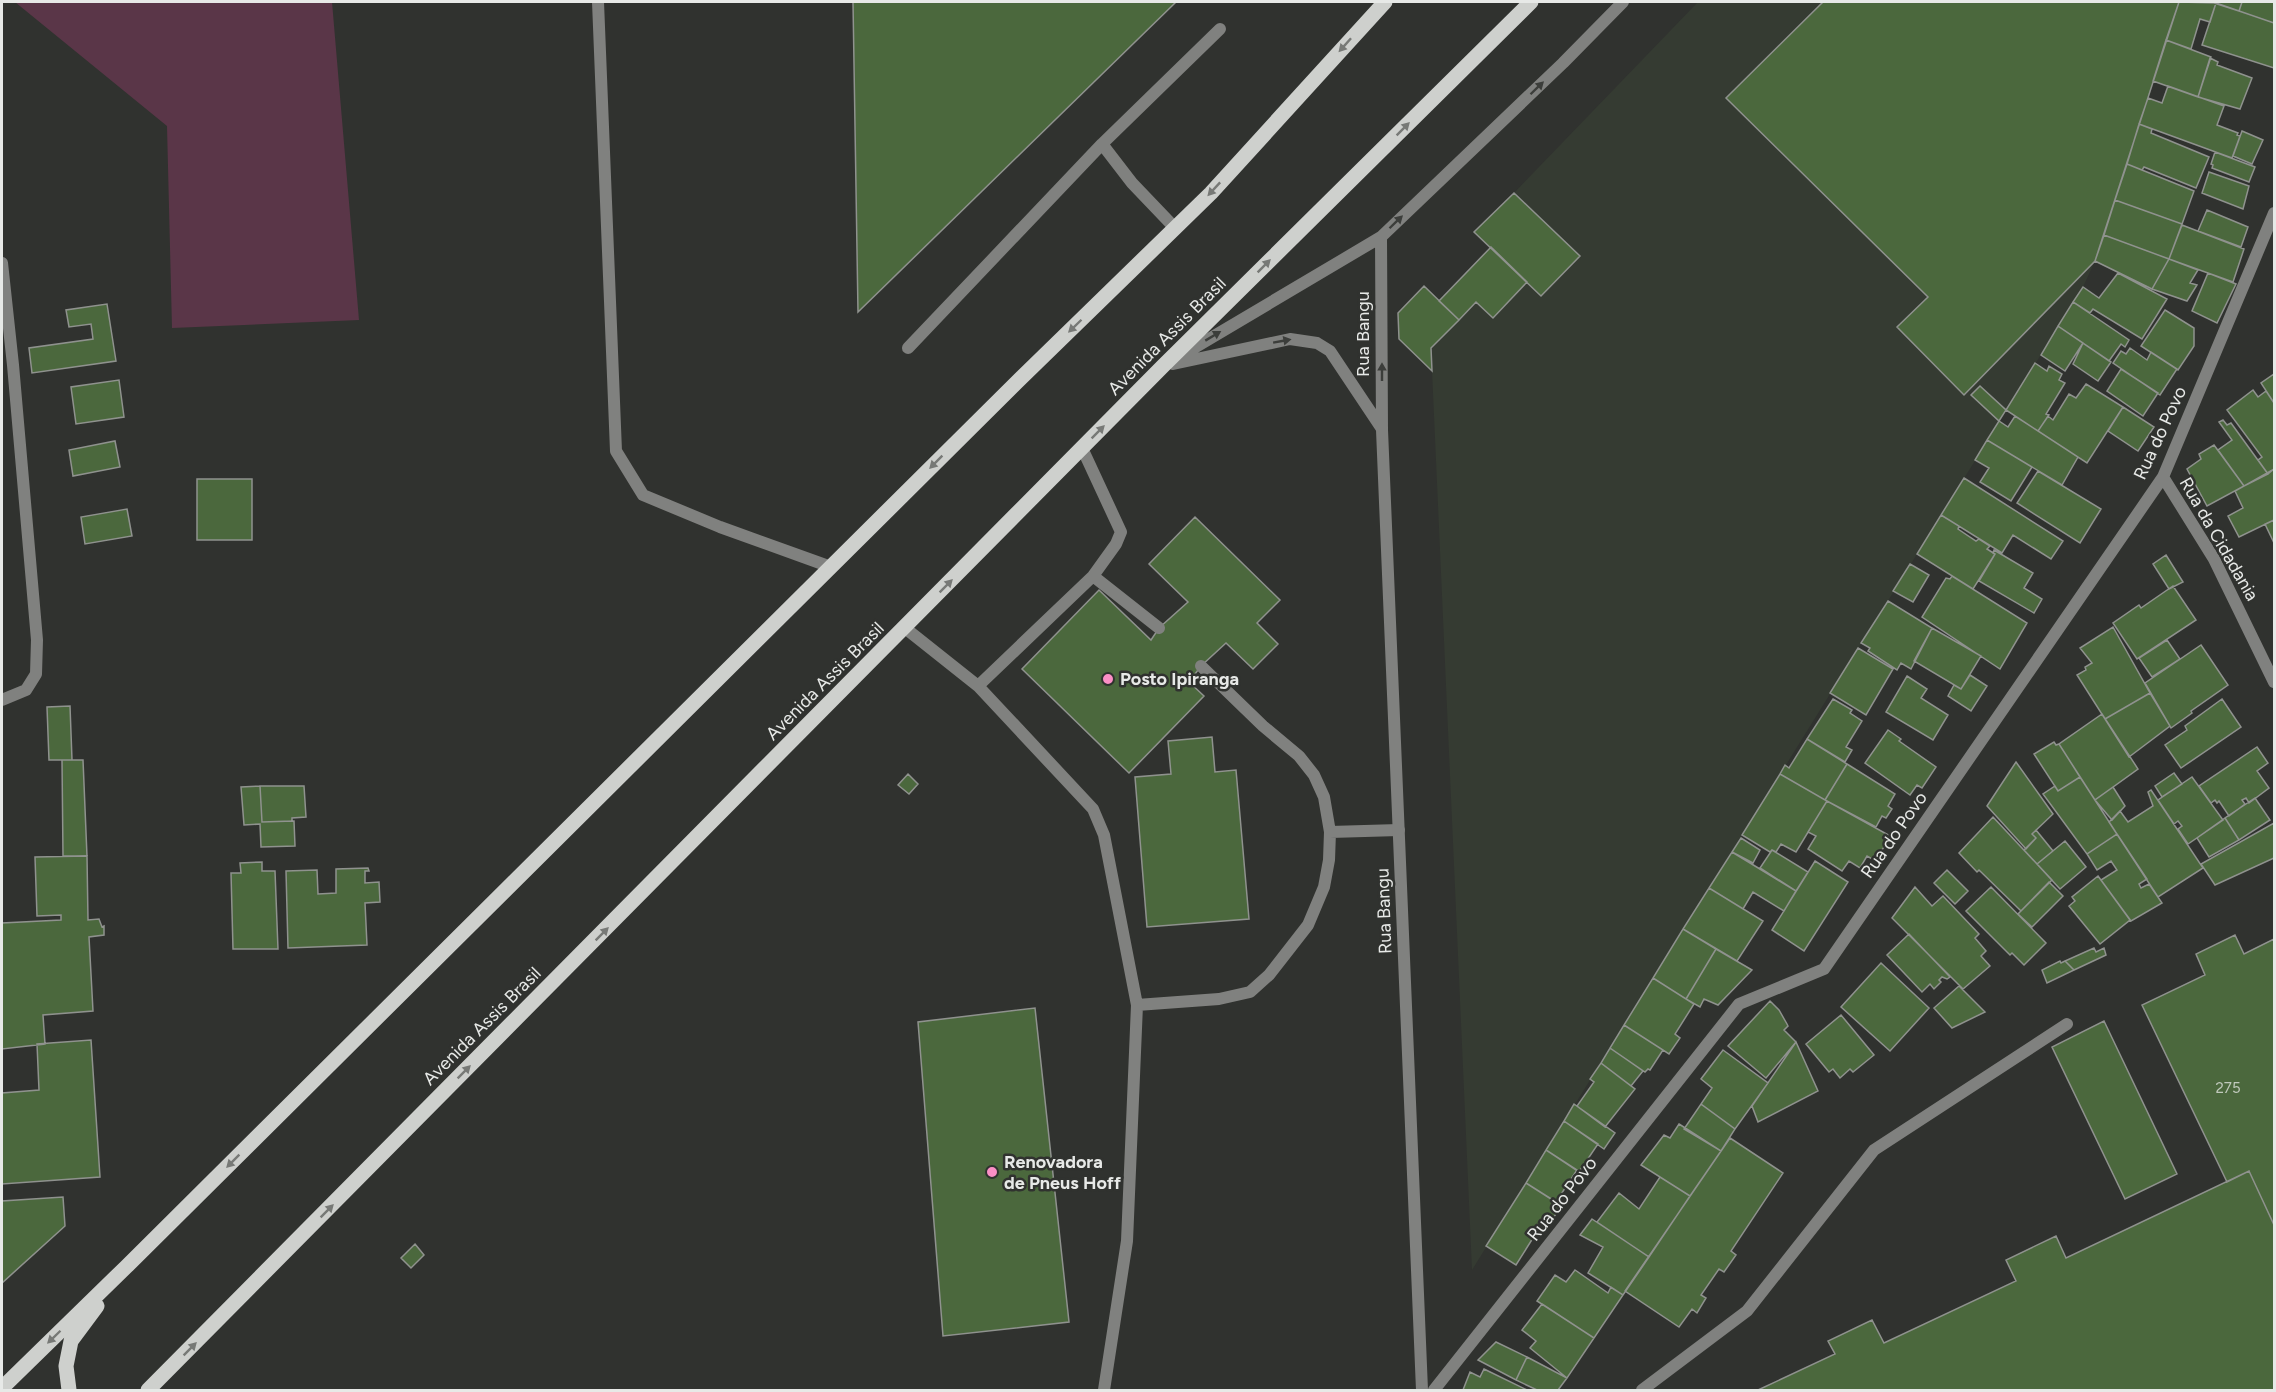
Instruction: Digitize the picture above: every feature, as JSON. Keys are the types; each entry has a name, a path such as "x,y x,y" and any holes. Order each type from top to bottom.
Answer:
{"main road":[{"path":"2,1388 126,1268 1211,193 1385,2"},
{"name":"Avenida Assis Brasil","path":"148,1390 1163,366 1532,2"},
{"path":"69,1390 66,1366 71,1341 126,1268"}],"street":[{"path":"598,2 616,451 643,495 720,527 831,567"},
{"path":"1163,366 1381,237 1563,63 1623,2"},
{"path":"908,348 1102,144 1220,29"},
{"path":"1102,144 1132,183 1175,228"},
{"name":"Rua do Povo","path":"1434,1390 1739,1004 1824,969 2163,477 2274,213"},
{"name":"Rua Bangu","path":"1381,237 1382,430 1422,1390"},
{"path":"2,263 37,640 36,674 26,690 2,700"},
{"name":"Rua Bangu","path":"1163,366 1290,339 1317,343 1330,351 1382,430"},
{"path":"978,686 1093,576 1116,544 1121,532 1082,448"},
{"name":"Rua da Cidadania","path":"2163,477 2214,560 2274,682"},
{"path":"1093,576 1159,628"},
{"path":"905,628 978,686 1093,809 1104,835 1137,1005 1127,1241 1104,1390"},
{"path":"1137,1005 1219,999 1250,992 1263,980 1308,925 1324,887 1329,860 1330,832 1324,797 1314,775 1299,756 1263,726 1201,666"},
{"path":"1330,832 1399,830"},
{"path":"1642,1390 1747,1311 1875,1150 2067,1024"}],"shaded area":[{"path":"15,2 332,2 359,320 172,328 167,126"},
{"path":"1698,2 2179,2 2095,261 2083,287 1472,1270 1431,348 1476,302 1493,318 1527,282 1541,296 1580,257 1514,193"}],"building":[{"path":"853,2 1176,2 858,312"},
{"path":"1823,2 2179,2 2095,261 1964,395 1897,327 1928,297 1726,98"},
{"path":"2179,2 2216,3 2210,22 2200,19 2191,49 2166,40"},
{"path":"2211,2 2242,2 2239,11"},
{"path":"2242,2 2274,2 2274,23 2239,11"},
{"path":"2216,3 2274,23 2274,68 2202,45"},
{"path":"2166,40 2211,57 2198,97 2153,81"},
{"path":"2210,58 2218,62 2217,65 2252,78 2240,109 2198,97"},
{"path":"2168,86 2224,106 2217,125 2238,133 2237,135 2240,136 2232,158 2139,124 2148,98 2162,103"},
{"path":"2139,124 2152,129 2151,133 2209,157 2196,188 2144,167 2142,170 2127,164"},
{"path":"2242,131 2263,140 2252,164 2233,156"},
{"path":"2215,152 2255,167 2249,182 2212,168"},
{"path":"2127,164 2194,191 2182,224 2115,200"},
{"path":"2209,172 2249,186 2243,209 2202,193"},
{"path":"1514,193 1580,256 1541,296 1474,232"},
{"path":"2115,200 2182,224 2169,259 2104,235"},
{"path":"2207,210 2248,227 2241,247 2198,231"},
{"path":"2182,225 2244,249 2233,282 2169,259"},
{"path":"2104,235 2169,259 2152,289 2095,261"},
{"path":"1491,247 1527,282 1493,318 1476,302 1459,320 1439,301"},
{"path":"2169,259 2198,270 2190,283 2197,285 2187,301 2152,289"},
{"path":"2118,273 2167,299 2142,339 2093,309 2090,313 2073,302 2083,287 2099,298"},
{"path":"2208,273 2236,284 2217,323 2192,311"},
{"path":"1424,286 1459,320 1431,348 1432,371 1399,339 1398,313"},
{"path":"2073,302 2129,340 2125,347 2121,344 2109,361 2058,326"},
{"path":"107,304 116,361 32,373 29,348 93,339 91,324 69,327 66,310"},
{"path":"2165,310 2194,328 2194,346 2178,370 2141,346"},
{"path":"2058,326 2083,343 2065,371 2041,355"},
{"path":"2083,343 2111,362 2098,381 2073,364"},
{"path":"2130,348 2147,360 2151,352 2177,369 2160,395 2113,363 2121,351 2126,354"},
{"path":"2035,363 2047,371 2049,366 2062,374 2059,380 2065,383 2038,431 2006,410"},
{"path":"2121,369 2158,393 2143,416 2107,391"},
{"path":"2274,374 2274,403 2261,383"},
{"path":"119,380 124,417 76,424 71,387"},
{"path":"2086,384 2123,407 2087,463 2038,431 2048,416 2053,420 2069,394 2076,398"},
{"path":"1980,386 2006,410 1999,421 1971,395"},
{"path":"2253,390 2258,397 2266,391 2274,403 2274,469 2268,474 2258,460 2262,457 2227,410"},
{"path":"2123,407 2154,427 2138,451 2108,431"},
{"path":"2015,416 2078,457 2062,485 1987,440 1999,421 2008,427"},
{"path":"2223,420 2227,425 2231,423 2268,474 2244,486 2218,450 2232,440 2219,422"},
{"path":"1987,440 2032,467 2011,501 1980,482 1989,468 1975,460"},
{"path":"115,441 120,467 73,476 69,450"},
{"path":"2214,445 2244,486 2207,506 2187,469 2201,459 2199,454"},
{"path":"2274,469 2274,520 2239,537 2228,516 2243,508 2235,491"},
{"path":"2038,471 2101,509 2080,543 2017,503"},
{"path":"1964,478 2063,541 2051,559 2013,535 2002,553 1941,515"},
{"path":"197,479 252,479 252,540 197,540"},
{"path":"127,509 132,536 85,544 81,517"},
{"path":"1941,515 1959,526 1958,529 1976,541 1979,539 1990,546 1987,549 1995,554 1973,589 1917,554"},
{"path":"1195,517 1280,600 1257,623 1278,644 1253,669 1226,643 1201,666 1189,682 1204,696 1129,773 1022,669 1099,590 1151,640 1159,628 1188,602 1149,564"},
{"path":"2274,520 2274,543 2265,524"},
{"path":"1994,550 2033,573 2024,588 2042,599 2034,613 1979,581 1995,554"},
{"path":"2166,555 2183,582 2169,589 2153,564"},
{"path":"1910,564 1929,575 1913,602 1893,591"},
{"path":"1952,576 2027,623 2000,669 1922,617 1946,578 1950,579"},
{"path":"2173,586 2196,620 2137,659 2113,623 2139,605 2141,608"},
{"path":"1888,601 1932,628 1911,669 1901,663 1897,670 1868,651 1870,648 1861,643"},
{"path":"2113,627 2150,693 2105,719 2077,675 2092,663 2080,648"},
{"path":"1932,628 1981,656 1961,689 1914,661"},
{"path":"2167,640 2180,659 2152,677 2139,658"},
{"path":"2201,645 2228,685 2171,728 2145,683"},
{"path":"1858,648 1893,669 1866,715 1830,693"},
{"path":"1970,675 1987,686 1971,711 1948,696 1954,685 1961,689"},
{"path":"1907,676 1927,689 1921,698 1948,715 1933,740 1886,712"},
{"path":"2150,693 2170,726 2129,757 2105,719"},
{"path":"1833,699 1852,710 1850,713 1862,721 1846,747 1852,750 1845,762 1807,739"},
{"path":"2222,699 2241,727 2181,768 2165,745 2187,730 2185,726"},
{"path":"70,706 72,760 49,760 47,707"},
{"path":"2102,714 2138,769 2095,800 2059,744"},
{"path":"1888,730 1901,739 1899,741 1936,767 1922,788 1917,785 1910,795 1865,763"},
{"path":"1212,737 1215,772 1236,770 1249,919 1147,927 1135,777 1171,774 1168,741"},
{"path":"1807,739 1847,764 1825,800 1780,774 1785,765 1789,768"},
{"path":"2054,742 2056,745 2059,744 2080,777 2058,791 2034,754"},
{"path":"2257,747 2268,763 2257,771 2269,788 2249,803 2246,798 2242,800 2245,804 2229,816 2219,801 2217,803 2215,800 2211,803 2199,786"},
{"path":"62,760 83,760 87,856 63,856"},
{"path":"2016,762 2053,814 2032,834 2036,838 2026,849 1987,806"},
{"path":"1847,764 1895,794 1888,806 1892,809 1886,818 1882,816 1876,827 1825,800"},
{"path":"2174,773 2182,784 2162,797 2155,786"},
{"path":"908,774 918,784 909,794 898,785"},
{"path":"1780,774 1827,801 1796,852 1781,844 1776,852 1772,850 1770,852 1742,835"},
{"path":"2080,777 2117,834 2087,854 2043,794 2055,786 2058,791"},
{"path":"2192,777 2223,820 2188,844 2178,829 2182,826 2178,821 2174,824 2158,800"},
{"path":"260,786 262,822 294,821 295,846 261,847 260,824 244,825 241,787"},
{"path":"260,786 304,786 306,817 292,818 292,821 262,822"},
{"path":"2113,787 2125,806 2112,820 2095,800"},
{"path":"2151,790 2203,868 2158,897 2109,822 2120,811 2128,822 2153,806 2148,792"},
{"path":"2255,798 2270,820 2239,840 2225,818"},
{"path":"1827,801 1892,837 1874,860 1867,856 1860,868 1849,861 1842,871 1808,849 1816,836 1808,832"},
{"path":"1993,817 2052,880 2021,911 1959,853"},
{"path":"2225,818 2239,840 2209,857 2197,838"},
{"path":"2274,823 2274,858 2215,885 2201,864"},
{"path":"2036,830 2053,851 2037,864 2024,850 2036,838 2032,834"},
{"path":"2117,834 2147,879 2139,884 2141,888 2149,884 2162,903 2131,921 2101,880 2117,870 2111,861 2097,870 2087,854"},
{"path":"1741,838 1760,850 1753,863 1732,852"},
{"path":"2065,841 2086,867 2060,889 2037,864"},
{"path":"1772,850 1808,872 1796,891 1760,868"},
{"path":"1732,852 1796,891 1784,911 1753,892 1743,909 1709,888"},
{"path":"87,856 88,920 99,919 102,927 104,926 104,935 89,937 93,1011 43,1015 45,1044 2,1049 2,923 61,920 61,915 37,916 35,857"},
{"path":"1815,861 1848,882 1804,951 1772,930"},
{"path":"262,862 262,871 275,871 278,949 233,949 231,873 241,873 240,863"},
{"path":"368,868 369,871 365,871 365,883 379,882 380,902 365,903 367,945 288,948 286,871 317,870 318,894 336,893 336,869"},
{"path":"1947,870 1968,891 1955,904 1934,883"},
{"path":"2098,876 2130,920 2100,944 2069,906 2075,901 2072,897"},
{"path":"2049,882 2063,896 2032,927 2018,914"},
{"path":"1915,887 1932,906 1943,896 1979,934 1975,938 1986,951 1981,956 1990,966 1963,989 1892,918"},
{"path":"1991,887 2046,943 2024,965 2012,953 2010,955 1966,911"},
{"path":"1709,888 1763,921 1737,961 1683,929"},
{"path":"1683,929 1716,949 1686,999 1653,978"},
{"path":"1909,934 1950,977 1947,979 1942,977 1939,980 1941,982 1934,989 1930,984 1922,992 1887,955"},
{"path":"2235,935 2244,954 2274,939 2274,1225 2249,1171 2227,1182 2142,1005 2205,975 2196,954"},
{"path":"2094,948 2096,952 2104,948 2106,955 2074,970 2065,961"},
{"path":"1716,949 1752,970 1718,1005 1704,999 1700,1007 1686,999"},
{"path":"2060,961 2061,963 2065,961 2074,970 2047,983 2042,970"},
{"path":"1881,963 1929,1008 1890,1051 1841,1007"},
{"path":"1653,978 1694,1004 1675,1034 1680,1038 1669,1054 1624,1025"},
{"path":"1959,986 1985,1012 1952,1028 1934,1008"},
{"path":"1770,1001 1779,1010 1788,1026 1784,1030 1796,1042 1766,1078 1728,1046"},
{"name":"Renovadora de Pneus Hoff","path":"1035,1008 1069,1322 943,1336 918,1022"},
{"path":"1841,1015 1874,1055 1853,1072 1850,1069 1840,1078 1833,1069 1829,1072 1806,1044"},
{"path":"2104,1021 2177,1174 2125,1199 2052,1047"},
{"path":"1624,1025 1663,1050 1650,1070 1645,1072 1610,1048"},
{"path":"91,1040 100,1177 2,1184 2,1093 39,1090 37,1044"},
{"path":"1796,1042 1818,1091 1758,1122 1752,1106"},
{"path":"1610,1048 1643,1071 1631,1086 1601,1063"},
{"path":"1723,1050 1768,1083 1735,1129 1701,1104 1712,1088 1701,1079"},
{"path":"1601,1063 1635,1089 1605,1127 1577,1106 1594,1082 1590,1079"},
{"path":"1574,1104 1615,1133 1604,1149 1564,1121"},
{"path":"1701,1104 1735,1129 1721,1151 1684,1129"},
{"path":"1564,1121 1598,1144 1579,1172 1546,1150"},
{"path":"1679,1124 1721,1151 1690,1196 1641,1165 1664,1135 1670,1138"},
{"path":"1730,1138 1783,1173 1731,1251 1736,1255 1724,1272 1719,1269 1701,1295 1706,1298 1697,1313 1692,1309 1679,1327 1625,1291"},
{"path":"1546,1150 1577,1170 1556,1202 1526,1183"},
{"path":"2249,1171 2274,1225 2274,1390 1758,1390 1835,1354 1828,1341 1872,1320 1884,1343 2016,1281 2006,1260 2056,1236 2066,1258"},
{"path":"1660,1177 1690,1196 1649,1257 1597,1222 1619,1193 1639,1209"},
{"path":"1526,1183 1562,1206 1553,1218 1548,1214 1516,1265 1486,1246"},
{"path":"63,1197 65,1226 2,1283 2,1201"},
{"path":"1592,1219 1649,1257 1623,1295 1588,1273 1603,1247 1580,1235"},
{"path":"415,1244 424,1255 411,1268 401,1258"},
{"path":"1575,1270 1608,1293 1611,1287 1623,1295 1594,1338 1537,1301 1555,1275 1566,1282"},
{"path":"1542,1304 1594,1338 1567,1378 1530,1348 1536,1341 1522,1330"},
{"path":"1496,1342 1527,1357 1516,1380 1478,1360"},
{"path":"1527,1357 1567,1378 1558,1390 1537,1390 1516,1380"},
{"path":"1484,1369 1527,1390 1463,1390 1470,1372 1480,1377"}],"place":[{"name":"Posto Ipiranga","path":"1108,679"},
{"name":"Renovadora de Pneus Hoff","path":"992,1172"}]}
